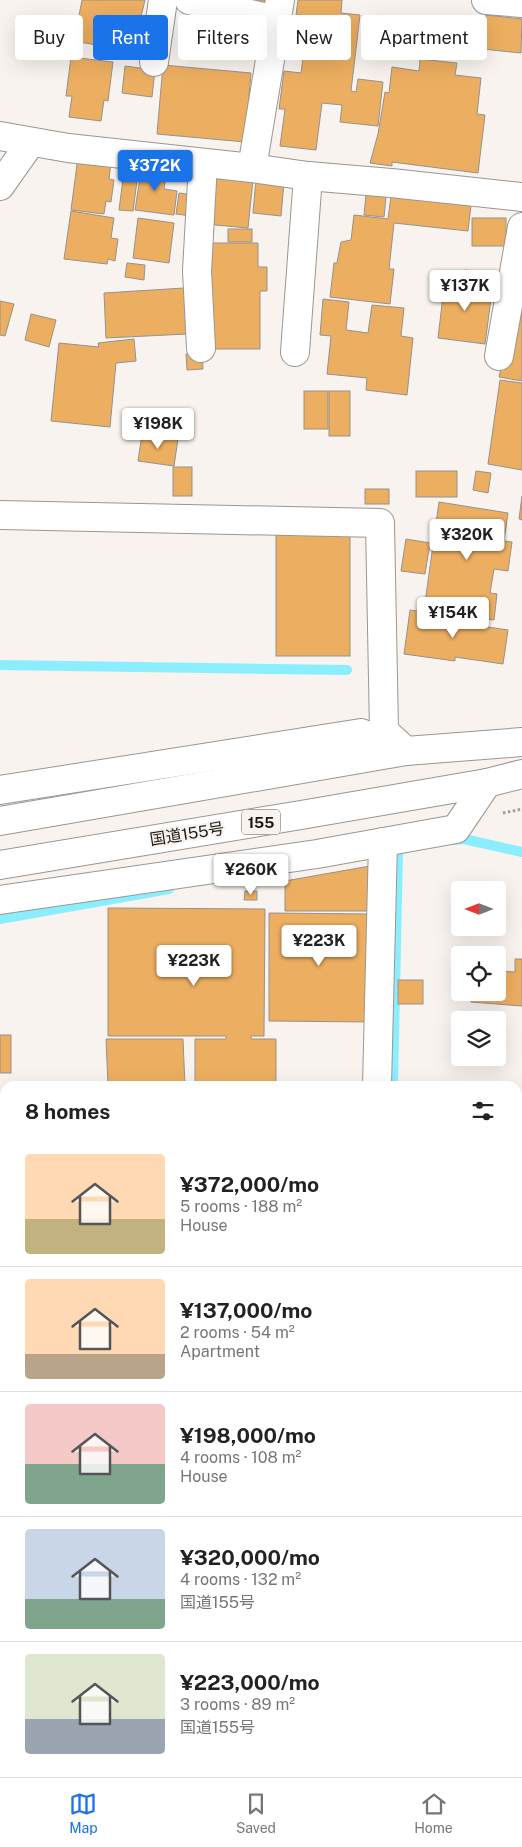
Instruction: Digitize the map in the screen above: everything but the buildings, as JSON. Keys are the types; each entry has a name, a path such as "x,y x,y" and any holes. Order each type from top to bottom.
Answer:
{"main road":[{"path":"154,62 164,0"},
{"path":"190,0 278,10 252,168"},
{"path":"486,0 522,3"},
{"path":"0,136 68,148 308,176 522,197"},
{"path":"0,186 32,142"},
{"path":"201,348 198,270 203,163"},
{"path":"295,352 308,176"},
{"path":"498,356 522,227"},
{"path":"0,515 380,523 384,731 406,751"},
{"path":"0,790 361,733 406,751"},
{"path":"0,821 406,751 522,742"},
{"name":"国道155号","path":"0,865 487,782 522,774"},
{"path":"0,900 317,854 456,829 487,782"},
{"path":"377,1081 383,842"}],"waterway":[{"path":"0,665 347,670"},
{"path":"452,840 464,839 522,852"},
{"path":"393,1081 398,849 406,848"},
{"path":"0,919 169,889"}]}
